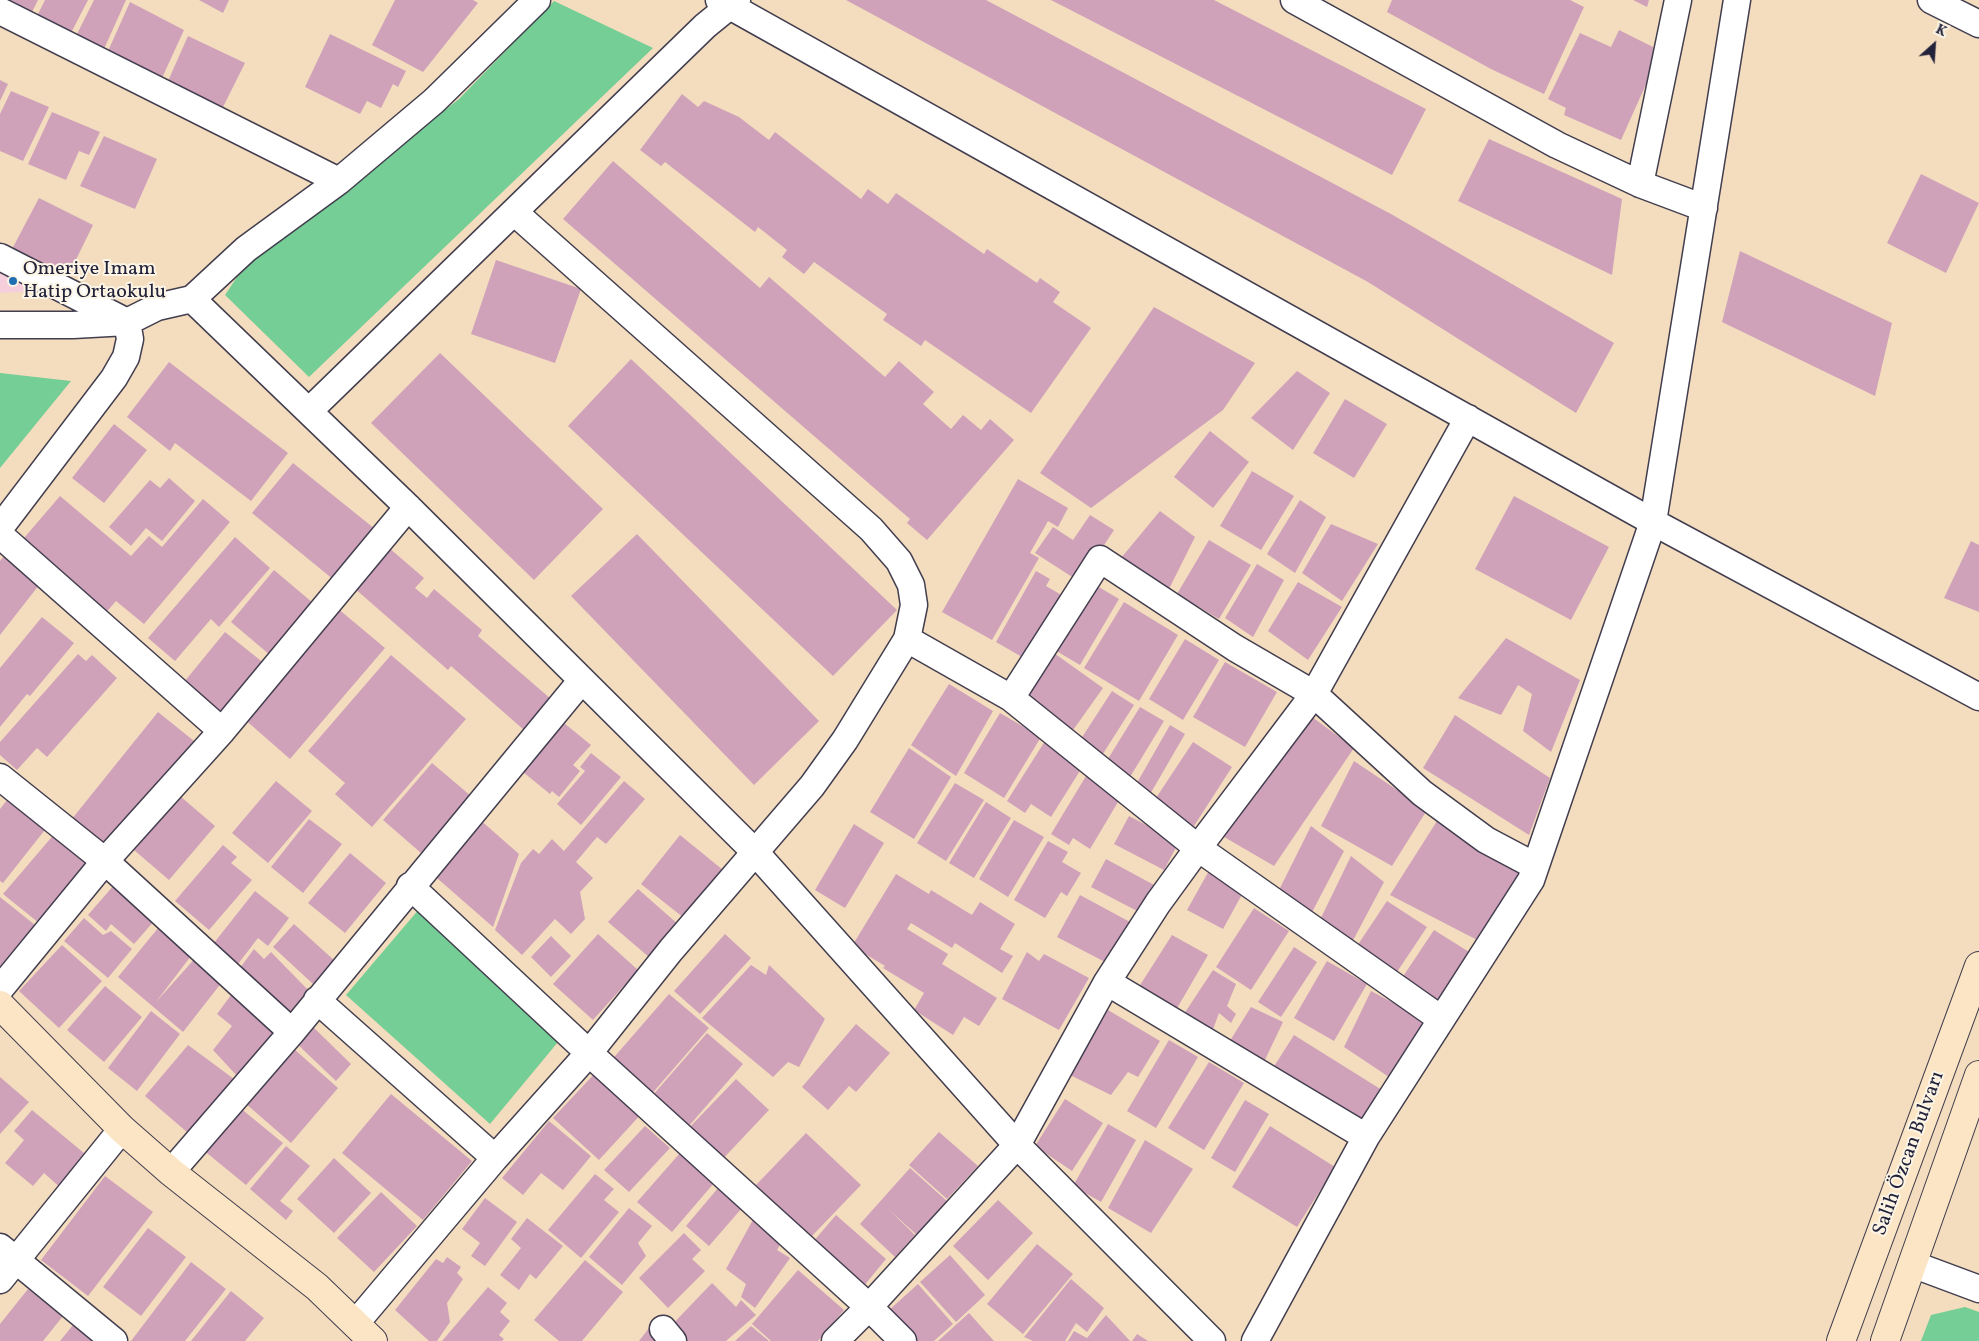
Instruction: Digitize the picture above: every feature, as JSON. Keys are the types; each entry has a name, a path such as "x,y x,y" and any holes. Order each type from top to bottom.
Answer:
{"main road":[{"name":"Salih Özcan Bulvarı","path":"1841,1341 1979,966"},
{"path":"0,1005 122,1129 171,1172 317,1287 364,1332"},
{"name":"Salih Özcan Bulvarı","path":"1885,1341 1979,1075"}],"street":[{"path":"0,325 73,325 127,322 157,307 192,299 246,249 339,181 434,102 537,0"},
{"path":"1294,0 1557,145 1640,184 1704,208"},
{"path":"1640,184 1678,0"},
{"path":"1255,1341 1366,1137 1531,880 1653,522 1737,0"},
{"path":"1931,0 1979,24"},
{"path":"309,411 729,2 1653,522 1979,697"},
{"path":"0,10 339,181"},
{"path":"364,1332 495,1158 589,1052 670,950 818,778 845,740 908,639 914,605 911,585 899,561 871,529 514,212"},
{"path":"0,257 127,322"},
{"path":"192,299 408,507 755,852 1017,1145 1212,1341"},
{"path":"127,322 130,338 126,357 114,378 1,526 222,731"},
{"path":"835,1341 869,1307 1017,1145 1107,982 1158,903 1314,694 1468,418"},
{"path":"0,989 105,860 222,731 408,507"},
{"path":"1011,698 1100,559 1235,648 1314,694 1422,793 1486,840 1535,866"},
{"path":"908,639 1011,698 1198,848 1441,1019"},
{"path":"171,1172 292,1032 410,886 582,680"},
{"path":"0,777 105,860 292,1032"},
{"path":"410,886 904,1341"},
{"path":"1107,982 1366,1137"},
{"path":"317,1000 495,1158"},
{"path":"114,1341 5,1263 122,1129"},
{"path":"1912,1264 1979,1289"}],"shaded area":[{"name":"Omeriye Imam Hatip Ortaokulu","path":"0,254 29,269 24,292 0,293"}],"green space":[{"path":"554,1 653,48 309,377 225,295 243,268 459,99"},
{"path":"0,373 71,381 0,468"},
{"path":"420,908 563,1036 490,1124 346,995"},
{"path":"1965,1307 1979,1312 1979,1341 1921,1341 1931,1315"}],"building":[{"path":"6,0 38,0 32,12"},
{"path":"45,0 88,0 71,33 37,16"},
{"path":"94,0 126,0 104,49 76,36"},
{"path":"199,0 229,0 223,13"},
{"path":"395,0 473,0 478,3 423,72 372,45"},
{"path":"846,0 986,0 1391,214 1614,343 1576,413 1368,282"},
{"path":"1051,0 1214,0 1426,109 1392,175"},
{"path":"1392,0 1570,0 1584,7 1544,94 1491,69 1387,12"},
{"path":"1633,0 1649,0 1647,7"},
{"path":"130,2 184,30 162,78 108,51"},
{"path":"1619,30 1661,51 1621,140 1564,115 1566,108 1548,99 1580,33 1611,47"},
{"path":"330,34 406,71 398,87 393,84 381,108 367,101 360,114 305,87"},
{"path":"188,36 245,63 223,107 168,81"},
{"path":"0,80 8,84 0,101"},
{"path":"11,91 49,107 23,161 0,151 0,114"},
{"path":"682,94 698,107 704,101 739,117 769,140 775,132 861,199 868,189 888,204 896,193 984,254 987,249 1037,283 1040,278 1060,292 1053,302 1091,328 1031,413 925,340 921,346 883,320 887,314 814,262 804,274 782,257 787,250 758,227 755,232 665,162 661,166 640,150"},
{"path":"52,112 100,132 89,155 79,151 66,180 28,164"},
{"path":"104,136 157,159 135,209 80,186"},
{"path":"1489,139 1622,199 1612,275 1458,201"},
{"path":"613,161 760,288 769,277 885,377 899,361 934,392 923,404 951,429 963,415 981,430 990,419 1014,440 927,540 907,523 910,519 563,219"},
{"path":"1921,174 1979,203 1946,273 1887,243"},
{"path":"39,198 93,225 66,280 11,251"},
{"path":"1740,251 1892,323 1875,396 1722,322"},
{"path":"496,260 581,289 555,363 471,334"},
{"path":"1154,307 1255,363 1223,410 1091,508 1040,473"},
{"path":"440,353 603,509 534,580 371,423"},
{"path":"631,359 897,610 833,676 568,426"},
{"path":"169,362 288,453 251,501 175,443 170,451 127,417"},
{"path":"1297,371 1330,393 1293,450 1251,418"},
{"path":"1345,399 1387,424 1354,478 1313,453"},
{"path":"114,424 147,450 104,503 72,478"},
{"path":"1210,431 1249,462 1213,508 1174,477"},
{"path":"293,463 375,529 334,580 252,513"},
{"path":"1252,471 1294,496 1261,550 1220,526"},
{"path":"169,478 195,501 162,541 146,528 131,546 109,527 150,480 160,488"},
{"path":"1018,479 1068,508 1058,527 1048,521 1030,553 1039,558 992,640 942,612"},
{"path":"60,496 131,556 149,536 162,547 203,499 230,522 144,624 116,601 103,616 18,545"},
{"path":"1514,496 1609,547 1571,620 1475,569"},
{"path":"1300,500 1326,517 1295,573 1267,554"},
{"path":"1160,511 1195,537 1169,589 1121,558"},
{"path":"1090,515 1114,530 1080,582 1035,553 1053,527 1073,540"},
{"path":"1331,524 1378,544 1342,601 1302,573"},
{"path":"637,534 819,721 754,785 571,596"},
{"path":"235,537 270,568 219,627 211,619 175,661 148,638"},
{"path":"1209,540 1251,565 1219,619 1177,594"},
{"path":"1971,541 1979,545 1979,612 1944,598"},
{"path":"388,547 424,578 415,588 427,598 434,589 482,630 478,636 551,699 524,730 451,666 448,670 353,587"},
{"path":"7,552 43,580 0,635 0,561"},
{"path":"1257,564 1284,580 1253,637 1225,618"},
{"path":"274,570 313,603 270,655 231,622"},
{"path":"1036,571 1050,579 1046,586 1065,597 1029,661 996,642"},
{"path":"1298,582 1342,607 1308,660 1268,631"},
{"path":"1092,583 1119,599 1080,665 1053,649"},
{"path":"1124,602 1178,635 1139,701 1084,668"},
{"path":"336,607 385,648 290,759 242,717"},
{"path":"42,617 74,643 30,696 27,694 0,727 0,668"},
{"path":"225,632 265,664 220,719 180,687"},
{"path":"1506,638 1580,680 1551,752 1523,731 1532,694 1518,685 1501,715 1458,698"},
{"path":"1185,639 1219,660 1183,720 1149,699"},
{"path":"1054,653 1103,688 1071,733 1023,698"},
{"path":"78,654 86,661 92,655 117,678 47,757 37,748 17,770 0,755 0,742"},
{"path":"391,655 466,719 372,827 335,794 345,783 308,751"},
{"path":"1225,662 1277,692 1245,747 1193,717"},
{"path":"949,684 993,711 956,776 911,745"},
{"path":"1112,691 1134,705 1099,760 1077,745"},
{"path":"1140,707 1164,721 1130,777 1106,762"},
{"path":"1304,711 1354,748 1274,866 1219,834"},
{"path":"158,712 199,745 108,858 67,825"},
{"path":"1000,713 1041,737 1004,798 964,773"},
{"path":"1455,715 1550,778 1529,835 1423,768"},
{"path":"564,723 591,745 573,765 580,771 559,797 552,791 550,794 523,772"},
{"path":"1170,725 1185,734 1149,796 1134,788"},
{"path":"1045,741 1083,766 1051,817 1031,804 1025,813 1007,801"},
{"path":"1193,742 1232,767 1194,826 1154,801"},
{"path":"909,748 951,777 914,839 870,812"},
{"path":"591,753 621,777 581,825 557,804 585,771 580,767"},
{"path":"1354,761 1427,810 1392,866 1321,826"},
{"path":"432,763 471,796 421,853 383,820"},
{"path":"1086,776 1121,797 1090,849 1073,838 1069,845 1051,834"},
{"path":"276,781 312,811 268,863 232,833"},
{"path":"624,781 645,799 606,844 597,837 576,862 593,878 580,892 585,919 571,934 555,919 522,955 495,930 521,863 533,849 539,854 552,839 564,851"},
{"path":"955,783 984,800 946,861 917,843"},
{"path":"10,796 48,826 3,883 0,881 0,809"},
{"path":"180,796 215,826 169,880 134,850"},
{"path":"986,802 1011,818 974,878 949,863"},
{"path":"1129,816 1179,842 1164,870 1114,844"},
{"path":"478,818 519,854 493,927 430,872"},
{"path":"309,819 342,844 303,893 271,867"},
{"path":"1014,820 1044,837 1008,897 979,879"},
{"path":"1437,821 1522,869 1483,943 1390,895"},
{"path":"854,824 884,843 845,908 815,890"},
{"path":"1311,826 1344,851 1309,918 1278,892"},
{"path":"56,832 94,864 44,927 3,894"},
{"path":"680,835 723,870 684,918 641,884"},
{"path":"1048,841 1068,852 1062,862 1081,873 1067,896 1061,892 1045,918 1014,900"},
{"path":"223,845 237,857 231,863 252,880 209,930 175,901"},
{"path":"350,853 386,883 345,933 308,903"},
{"path":"1351,856 1384,882 1349,948 1319,922"},
{"path":"1106,859 1156,886 1141,913 1091,887"},
{"path":"1210,869 1245,889 1223,929 1187,910"},
{"path":"896,874 929,894 931,890 972,915 980,902 1015,924 1000,949 1013,956 1002,973 955,943 952,948 911,923 907,929 948,954 942,964 997,998 979,1026 964,1017 953,1035 914,1010 924,993 852,946"},
{"path":"114,885 155,920 134,944 111,924 106,931 88,915"},
{"path":"638,889 679,925 650,958 608,922"},
{"path":"255,891 289,918 268,946 258,938 235,968 210,948"},
{"path":"1080,895 1130,922 1107,963 1057,937"},
{"path":"0,897 40,929 0,969"},
{"path":"1387,901 1427,927 1391,981 1351,955"},
{"path":"1254,908 1289,931 1251,990 1216,967"},
{"path":"84,918 103,935 111,931 132,949 108,978 64,941"},
{"path":"163,922 194,952 156,1002 198,955 226,977 183,1032 118,977"},
{"path":"294,924 335,961 313,984 273,947"},
{"path":"1434,930 1474,955 1437,1010 1398,984"},
{"path":"598,934 638,970 593,1020 553,984"},
{"path":"725,934 751,958 700,1014 674,991"},
{"path":"1172,935 1208,955 1176,1010 1135,993"},
{"path":"551,936 571,956 551,977 531,957"},
{"path":"62,945 102,981 59,1028 19,991"},
{"path":"1294,947 1317,962 1281,1017 1258,1002"},
{"path":"254,949 264,959 271,952 310,992 290,1023 234,976"},
{"path":"1027,952 1039,961 1044,954 1089,978 1059,1030 1002,999"},
{"path":"1327,961 1367,984 1334,1041 1294,1018"},
{"path":"751,965 766,975 769,965 825,1019 799,1067 788,1062 773,1077 702,1018"},
{"path":"1213,970 1236,984 1227,1006 1236,1014 1231,1023 1219,1013 1212,1032 1182,1017"},
{"path":"105,986 142,1017 104,1062 67,1030"},
{"path":"234,991 276,1031 238,1077 213,1050 232,1026 217,1014"},
{"path":"1371,991 1435,1025 1395,1081 1344,1047"},
{"path":"669,994 709,1028 649,1097 609,1063"},
{"path":"1251,1007 1283,1022 1263,1064 1228,1044"},
{"path":"1108,1010 1160,1041 1138,1077 1128,1072 1111,1095 1070,1075"},
{"path":"151,1011 180,1034 137,1091 108,1068"},
{"path":"309,1023 351,1064 336,1081 294,1041"},
{"path":"856,1024 890,1053 856,1092 849,1086 828,1110 802,1087"},
{"path":"707,1033 743,1064 688,1127 652,1096"},
{"path":"1294,1035 1382,1090 1361,1124 1273,1068"},
{"path":"1169,1040 1198,1057 1156,1128 1127,1111"},
{"path":"188,1045 234,1079 188,1133 145,1096"},
{"path":"294,1049 338,1088 291,1143 245,1103"},
{"path":"1209,1062 1244,1083 1204,1150 1168,1128"},
{"path":"597,1071 643,1112 599,1160 553,1118"},
{"path":"0,1077 29,1102 0,1134"},
{"path":"736,1079 769,1110 718,1164 684,1133"},
{"path":"391,1094 472,1161 423,1220 342,1153"},
{"path":"1065,1099 1103,1123 1072,1171 1035,1146"},
{"path":"1245,1100 1269,1114 1235,1172 1211,1158"},
{"path":"239,1107 283,1143 246,1185 202,1149"},
{"path":"32,1110 90,1158 63,1190 44,1173 33,1186 5,1163 24,1140 14,1131"},
{"path":"549,1121 591,1156 563,1190 541,1173 523,1195 502,1178"},
{"path":"1108,1124 1136,1140 1101,1202 1073,1186"},
{"path":"645,1126 670,1148 629,1192 604,1170"},
{"path":"1270,1126 1335,1167 1297,1227 1232,1187"},
{"path":"939,1132 978,1166 947,1199 909,1165"},
{"path":"806,1133 861,1185 810,1238 756,1185"},
{"path":"1145,1140 1193,1169 1151,1233 1108,1208"},
{"path":"286,1146 310,1166 280,1201 293,1211 286,1220 250,1189"},
{"path":"680,1153 714,1183 672,1232 637,1202"},
{"path":"334,1158 371,1193 334,1233 297,1199"},
{"path":"910,1168 948,1202 918,1236 887,1208 915,1235 895,1257 860,1224"},
{"path":"595,1174 614,1189 604,1200 619,1212 581,1258 548,1230"},
{"path":"105,1176 153,1212 88,1296 41,1260"},
{"path":"718,1188 742,1208 709,1246 686,1226"},
{"path":"381,1192 417,1226 374,1272 337,1238"},
{"path":"485,1198 517,1222 485,1266 471,1256 480,1243 462,1229"},
{"path":"998,1200 1033,1233 988,1280 953,1246"},
{"path":"629,1208 652,1226 638,1243 646,1256 622,1285 589,1257"},
{"path":"836,1215 886,1259 863,1287 812,1243"},
{"path":"755,1216 782,1241 777,1250 790,1258 755,1308 741,1297 746,1284 726,1269"},
{"path":"527,1218 563,1246 536,1279 530,1274 519,1290 500,1275 521,1248 511,1239"},
{"path":"148,1228 186,1257 141,1316 103,1287"},
{"path":"684,1233 701,1250 692,1259 705,1271 668,1308 639,1278"},
{"path":"1037,1244 1073,1274 1023,1334 987,1304"},
{"path":"950,1255 985,1295 956,1322 920,1282"},
{"path":"447,1257 461,1267 457,1273 463,1279 447,1303 450,1322 437,1341 429,1341 395,1310 436,1259 443,1263"},
{"path":"585,1260 623,1292 582,1341 559,1341 534,1320"},
{"path":"191,1262 226,1289 185,1341 131,1341"},
{"path":"798,1270 844,1310 818,1341 771,1341 752,1324"},
{"path":"1071,1279 1104,1308 1087,1332 1076,1323 1065,1341 1033,1341 1024,1337"},
{"path":"712,1283 736,1307 741,1300 756,1315 726,1341 677,1341 667,1330"},
{"path":"918,1284 953,1324 934,1341 915,1341 888,1311"},
{"path":"488,1287 507,1303 500,1312 510,1321 499,1335 504,1339 502,1341 442,1341"},
{"path":"28,1289 63,1316 43,1341 0,1341 0,1324"},
{"path":"231,1291 264,1318 245,1341 191,1341"},
{"path":"969,1313 994,1341 938,1341"},
{"path":"1106,1315 1130,1341 1068,1341 1074,1331 1087,1338"},
{"path":"73,1325 93,1341 60,1341"},
{"path":"751,1326 769,1341 735,1341"},
{"path":"649,1328 667,1341 639,1341"},
{"path":"1137,1334 1148,1341 1132,1341"}],"place":[{"name":"Omeriye Imam Hatip Ortaokulu","path":"13,281"}]}
